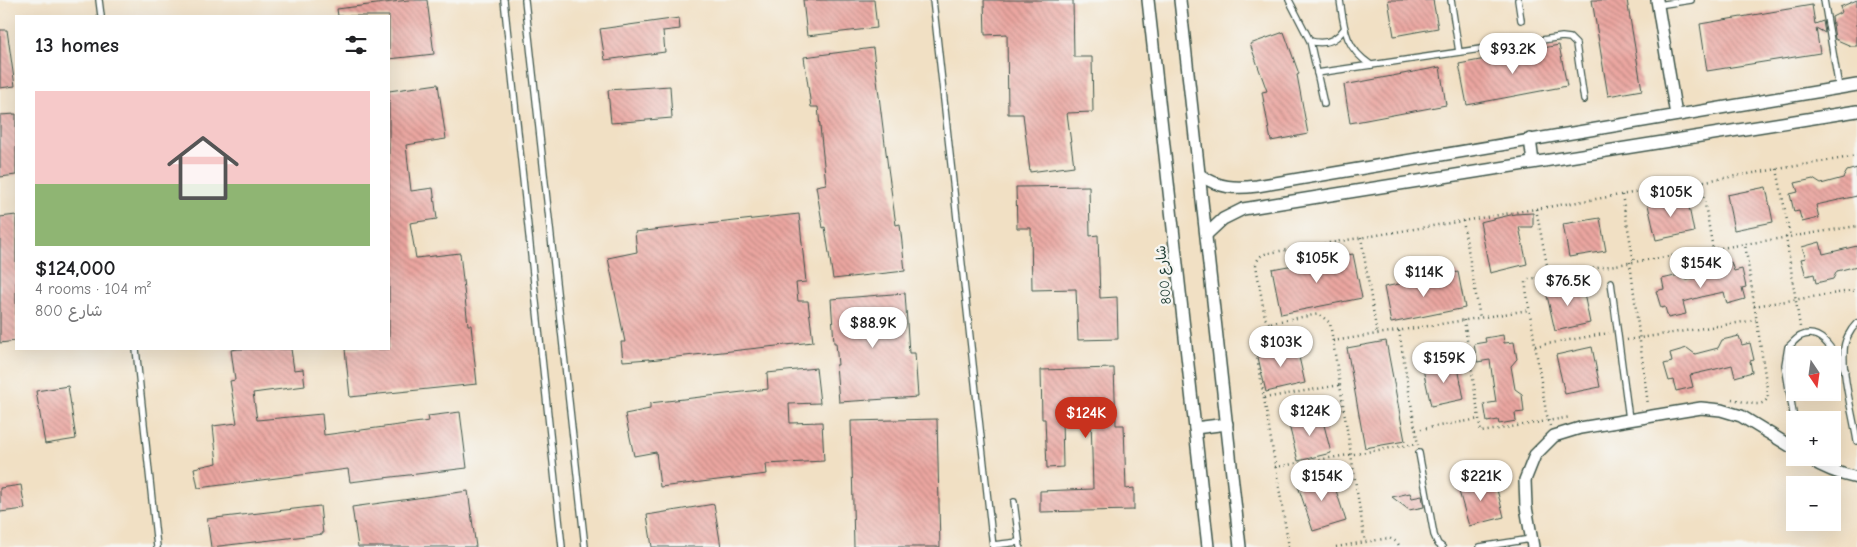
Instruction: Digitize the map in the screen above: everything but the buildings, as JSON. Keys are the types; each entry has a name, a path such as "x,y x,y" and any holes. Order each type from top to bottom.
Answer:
{"street":[{"name":"شارع 800","path":"1148,0 1208,547"},
{"path":"1180,0 1240,547"},
{"path":"1658,3 1676,114"},
{"path":"1200,175 1219,186 1241,188 1857,85"},
{"path":"1207,234 1223,219 1243,209 1857,110"},
{"path":"1530,139 1533,162"},
{"path":"1532,543 1526,507 1525,480 1534,455 1554,436 1629,413 1694,408 1721,410 1747,419 1786,443"},
{"path":"1195,428 1227,424"},
{"path":"1821,466 1842,475 1857,478"}],"lane":[{"path":"99,0 101,15"},
{"path":"504,0 562,547"},
{"path":"525,0 585,547"},
{"path":"933,0 993,546 1019,545 1014,502"},
{"path":"1289,0 1310,41 1324,104"},
{"path":"1340,0 1344,29 1354,50 1371,65"},
{"path":"1451,0 1459,52"},
{"path":"1518,0 1521,20"},
{"path":"1658,3 1691,0"},
{"path":"1833,0 1824,1 1839,88"},
{"path":"1310,41 1330,42 1336,39 1344,29"},
{"path":"1317,73 1562,37 1570,38 1576,44 1584,100"},
{"path":"1611,282 1629,413"},
{"path":"1857,323 1851,329 1844,349 1845,370 1857,441"},
{"path":"1793,411 1785,364 1788,347 1802,336 1816,335 1829,344 1845,370"},
{"path":"136,350 157,547"},
{"path":"1419,453 1434,535 1438,544 1442,547"},
{"path":"1480,547 1532,543"}],"path":[{"path":"1269,323 1266,318 1256,264 1262,254 1857,156"},
{"path":"1777,169 1790,237"},
{"path":"1701,181 1713,249"},
{"path":"1622,195 1634,262"},
{"path":"1536,208 1549,275"},
{"path":"1463,221 1480,318"},
{"path":"1554,436 1548,420 1526,282 1533,278 1549,275 1857,226"},
{"path":"1362,237 1377,334"},
{"path":"1786,237 1802,336"},
{"path":"1730,399 1759,404 1764,404 1768,400 1744,244"},
{"path":"1630,262 1648,405"},
{"path":"1754,306 1857,290"},
{"path":"1333,342 1529,310"},
{"path":"1289,547 1254,339 1269,323 1319,314 1330,323 1365,542"},
{"path":"1464,320 1481,432 1575,416"},
{"path":"1619,341 1756,320"},
{"path":"1399,331 1419,453"},
{"path":"1535,346 1618,331"},
{"path":"1264,398 1340,385"},
{"path":"1629,413 1655,404"},
{"path":"1416,430 1479,419"},
{"path":"1275,467 1417,443"},
{"path":"1336,547 1389,538 1397,542 1400,547"}]}
